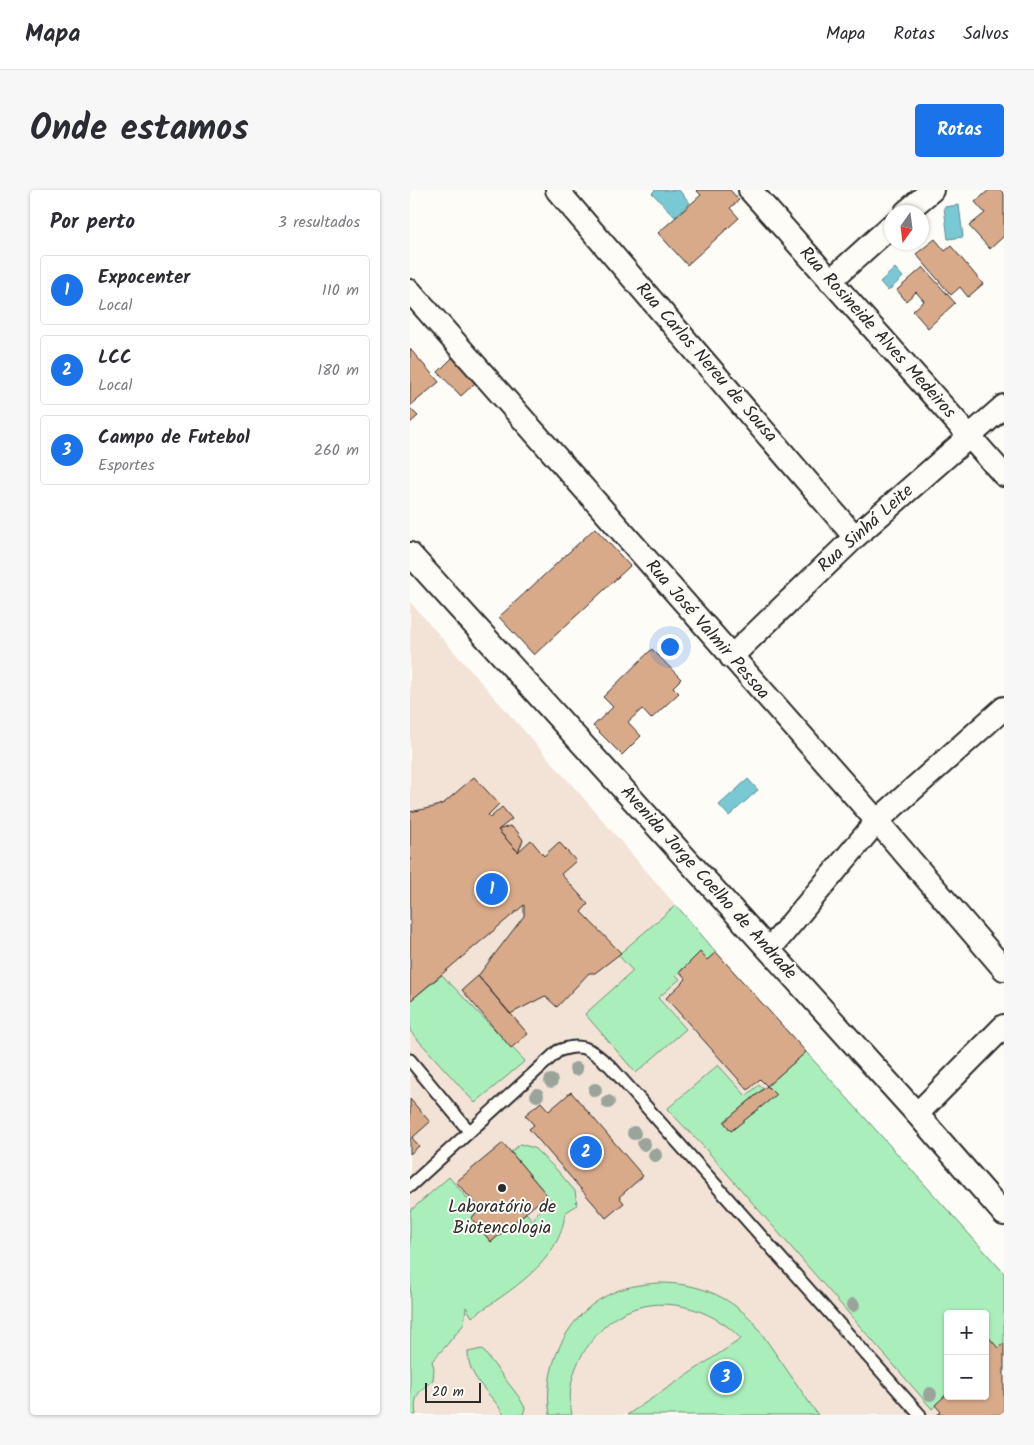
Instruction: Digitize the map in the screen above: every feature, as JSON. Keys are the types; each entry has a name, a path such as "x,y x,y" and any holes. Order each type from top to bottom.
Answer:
{"street":[{"name":"Rua Carlos Nereu de Sousa","path":"557,190 856,536"},
{"name":"Rua Rosineide Alves Medeiros","path":"750,190 1004,475"},
{"path":"909,202 932,190"},
{"path":"830,281 884,232"},
{"name":"Rua José Valmir Pessoa","path":"410,291 877,821 1004,969"},
{"name":"Rua Sinhá Leite","path":"731,657 856,536 1004,406"},
{"name":"Avenida Jorge Coelho de Andrade","path":"410,554 917,1114 1004,1214"},
{"path":"769,950 877,821 1004,708"},
{"path":"917,1114 1004,1026"}],"lane":[{"path":"410,1186 558,1051 569,1047 583,1046 610,1066 920,1415"},
{"path":"410,1060 469,1131"}],"shaded area":[{"path":"410,602 580,794 716,952 1004,1273 1004,1415 410,1415"}],"green space":[{"path":"676,905 716,952 707,960 700,953 676,975 680,979 658,998 686,1029 636,1073 585,1014 633,971 618,955"},
{"path":"442,975 525,1061 475,1103 410,1031 410,1001"},
{"path":"806,1052 1004,1273 1004,1343 998,1348 989,1339 989,1310 944,1310 944,1397 932,1409 703,1146 667,1109 718,1065 746,1096 759,1085 763,1089 724,1122 731,1131 776,1095 767,1086"},
{"path":"520,1144 534,1148 556,1169 575,1191 577,1205 565,1213 561,1230 554,1246 544,1261 531,1274 502,1297 472,1317 466,1307 464,1324 432,1361 434,1368 433,1380 424,1387 416,1398 416,1415 410,1415 410,1211 449,1177 479,1212 471,1218 491,1242 526,1213 535,1223 534,1216 548,1204 550,1199 511,1152"},
{"path":"659,1283 686,1285 710,1292 732,1304 753,1321 818,1415 627,1415 741,1339 729,1328 700,1311 684,1306 667,1304 650,1305 634,1309 618,1316 605,1326 588,1346 575,1370 570,1396 572,1415 550,1415 548,1398 553,1363 568,1331 579,1317 591,1305 618,1290 632,1286"},
{"path":"482,1349 519,1397 525,1408 523,1415 504,1415 476,1378 469,1362 468,1352"}],"water":[{"path":"655,190 679,190 690,203 675,217 652,193"},
{"path":"959,205 963,237 948,239 944,207"},
{"path":"895,268 903,277 888,291 880,282"},
{"path":"748,779 758,790 729,816 719,805"}],"building":[{"path":"696,190 730,190 739,200 730,208 739,218 687,265 658,233 701,195"},
{"path":"989,190 1001,190 1004,193 1004,236 990,249 969,226 985,213 975,202"},
{"path":"935,239 945,251 951,246 983,284 968,297 960,287 951,295 916,254 921,250 929,250 929,244"},
{"path":"923,267 955,303 928,328 913,311 924,301 916,292 906,301 897,290"},
{"path":"410,349 439,382 410,406"},
{"path":"453,357 476,382 461,396 438,372"},
{"path":"410,408 418,416 410,423"},
{"path":"595,528 630,566 534,655 499,617"},
{"path":"652,649 681,679 673,687 679,693 651,719 642,709 628,722 641,736 622,755 593,726 613,707 603,697"},
{"path":"474,777 499,804 488,815 490,818 502,807 512,819 498,830 518,852 531,840 544,856 559,842 576,861 561,874 588,904 581,912 621,953 595,973 589,973 557,1007 545,996 510,1014 478,976 524,916 524,905 410,1001 410,812 444,803"},
{"path":"510,826 516,830 523,840 518,852 498,830"},
{"path":"700,952 707,960 716,952 806,1052 767,1086 760,1079 748,1090 666,998 686,979 680,972"},
{"path":"478,976 528,1034 511,1048 462,990"},
{"path":"767,1086 776,1095 731,1131 724,1122"},
{"path":"571,1092 643,1176 619,1197 624,1203 606,1218 529,1129 534,1125 525,1115 541,1102 549,1111"},
{"path":"410,1099 430,1122 412,1138 419,1146 410,1154"},
{"name":"Laboratório de Biotencologia","path":"503,1143 547,1195 491,1242 471,1218 481,1210 456,1182"},
{"path":"989,1338 998,1348 1004,1343 1004,1415 937,1415 941,1412 935,1405 944,1397 944,1400 989,1400"}],"place":[{"name":"Expocenter","path":"492,889"},
{"name":"LCC","path":"586,1152"},
{"name":"Laboratório de Biotencologia","path":"502,1188"},
{"name":"Campo de Futebol","path":"726,1377"}]}
